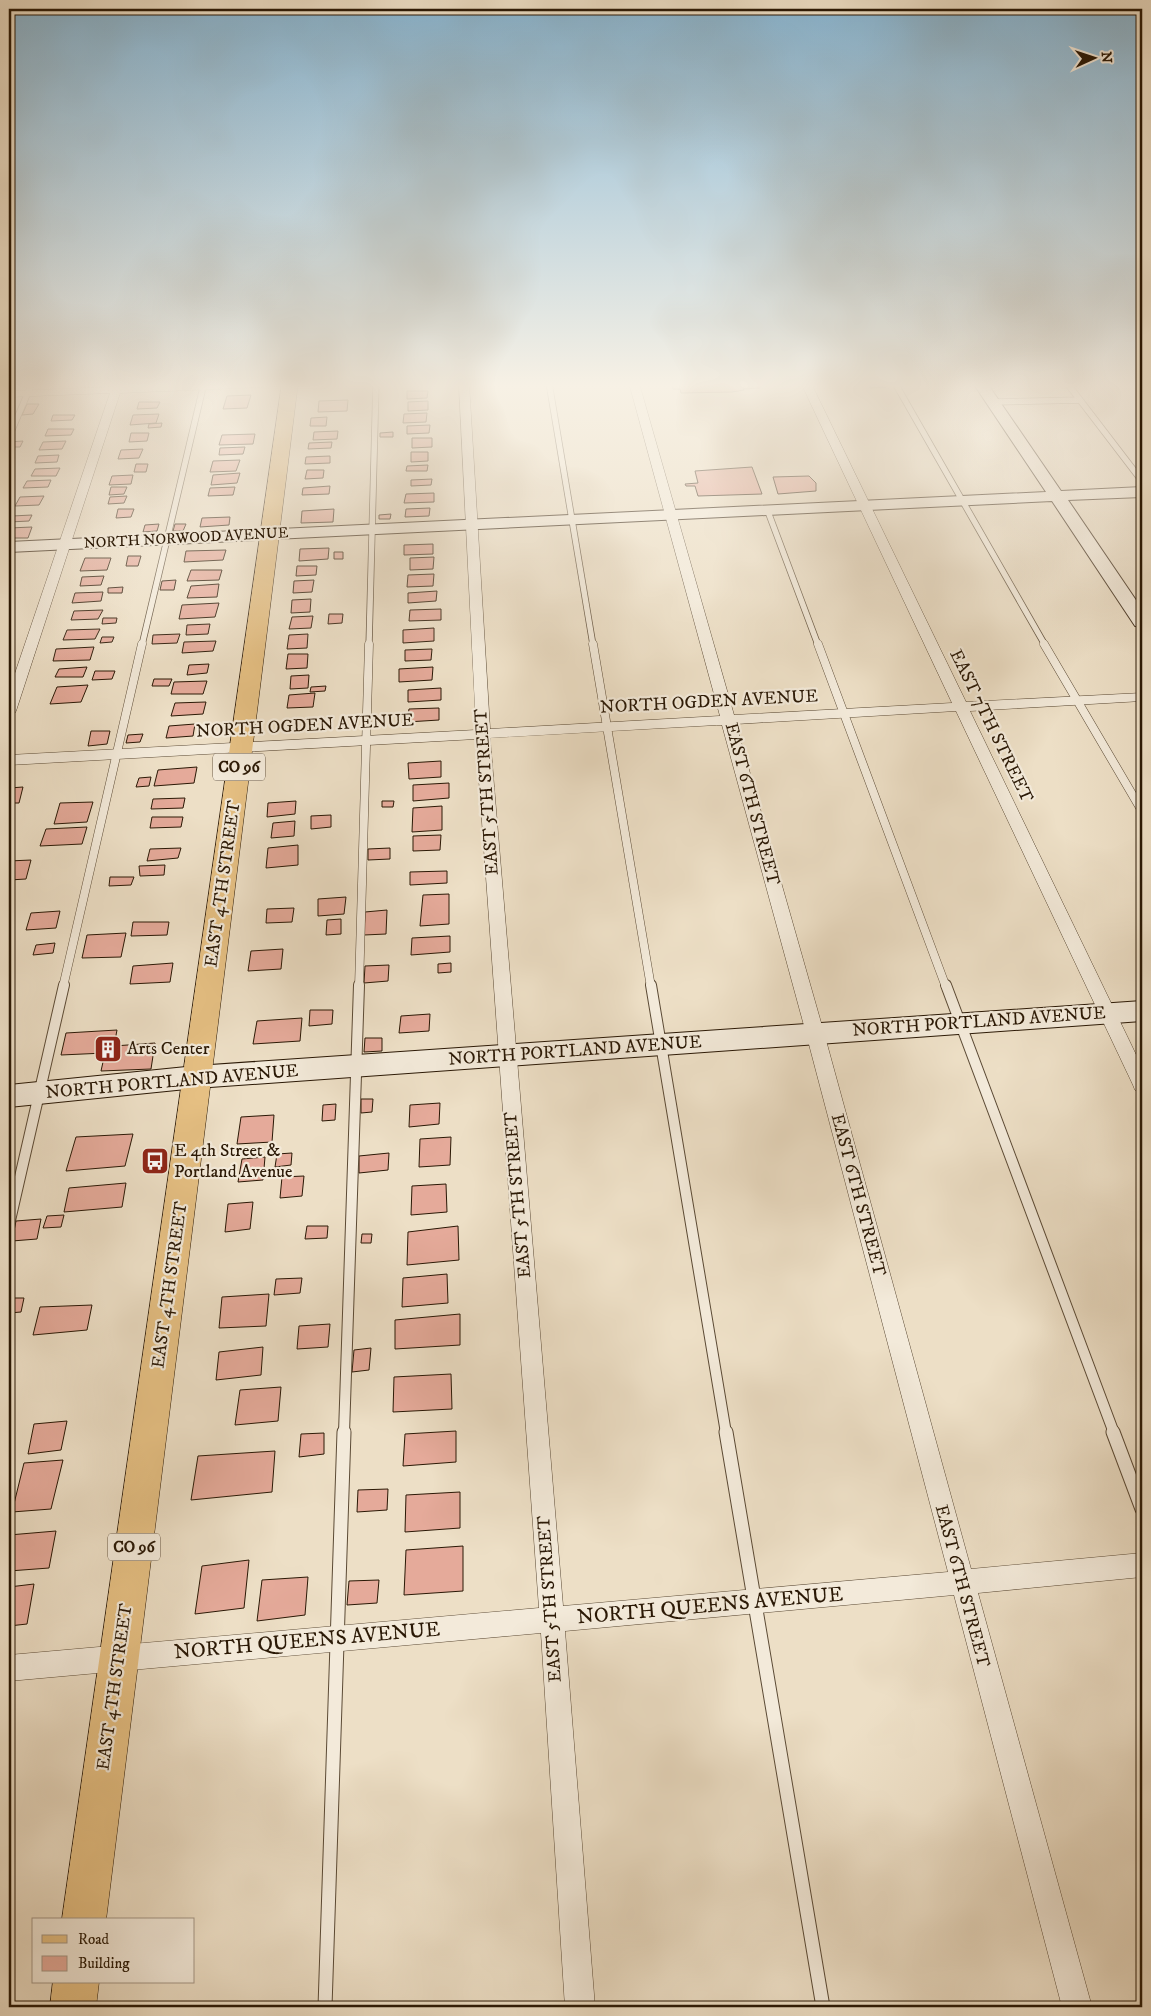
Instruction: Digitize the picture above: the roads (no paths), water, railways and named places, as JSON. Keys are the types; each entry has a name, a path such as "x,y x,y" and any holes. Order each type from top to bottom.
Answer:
{"main road":[{"name":"EAST 4TH STREET","path":"84,1918 278,477"},
{"path":"73,2007 76,1984"}],"street":[{"path":"9,711 87,477"},
{"name":"EAST 5TH STREET","path":"469,477 483,735 506,1056 552,1620 580,2007"},
{"name":"EAST 6TH STREET","path":"660,477 815,1033 961,1583 1077,2007"},
{"name":"EAST 7TH STREET","path":"851,477 1142,1085"},
{"path":"1043,477 1142,622"},
{"name":"NORTH NORWOOD AVENUE","path":"9,547 572,518 1142,492"},
{"name":"NORTH OGDEN AVENUE","path":"9,760 1142,697"},
{"name":"NORTH PORTLAND AVENUE","path":"9,1096 196,1077 1142,1011"},
{"name":"NORTH QUEENS AVENUE","path":"9,1668 755,1602 1142,1565"}],"lane":[{"path":"9,1224 181,477"},
{"path":"325,2007 355,1067 368,741 374,477"},
{"path":"565,477 823,2007"},
{"path":"949,477 1076,700 1142,811"},
{"path":"767,509 1142,1509"}],"place":[{"name":"Arts Center","path":"108,1049"},
{"name":"E 4th Street & Portland Avenue","path":"155,1161"}]}
